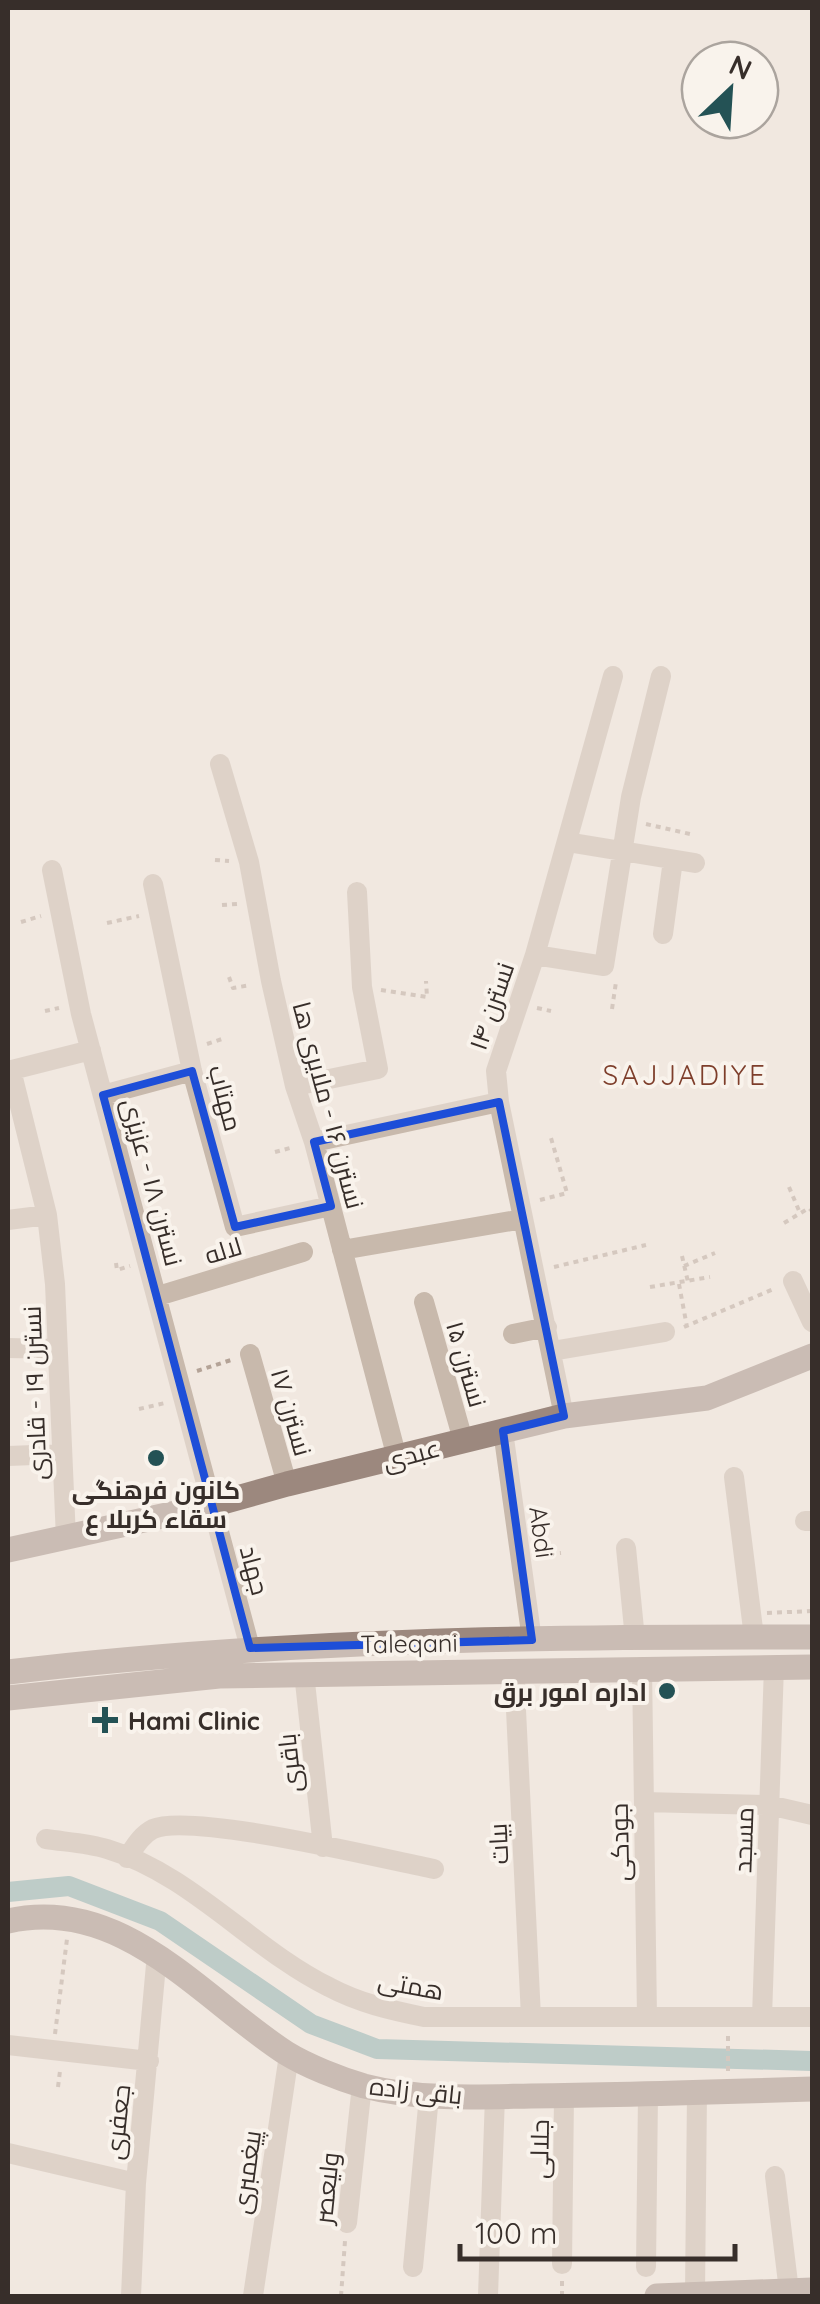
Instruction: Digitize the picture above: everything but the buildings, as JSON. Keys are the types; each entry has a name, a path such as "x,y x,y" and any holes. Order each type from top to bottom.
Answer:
{"street":[{"name":"نسترن ۱۴","path":"564,1416 499,1102 496,1071 534,955 613,676"},
{"path":"534,955 604,966 627,819 661,676"},
{"name":"نسترن ۱۶ - ملایری ها","path":"220,764 249,862 295,1086 314,1142 397,1458"},
{"path":"567,842 695,864"},
{"path":"663,934 674,860"},
{"name":"نسترن ۱۸ - عزیزی","path":"52,870 81,1014 212,1506"},
{"name":"مهتاب","path":"153,884 192,1071 234,1227 330,1206"},
{"path":"295,1086 378,1070 362,986 357,892"},
{"path":"9,1070 91,1050"},
{"name":"نسترن ۱۹ - قادری","path":"9,1070 47,1215 55,1284 66,1539"},
{"path":"104,1095 192,1071"},
{"path":"314,1142 499,1102"},
{"path":"342,1250 522,1212"},
{"path":"8,1220 47,1215"},
{"name":"لاله","path":"158,1296 302,1252"},
{"path":"792,1281 812,1322"},
{"name":"نسترن ۱۵","path":"424,1302 463,1440"},
{"path":"514,1334 547,1327"},
{"path":"552,1351 664,1332"},
{"path":"8,1348 58,1349"},
{"name":"نسترن ۱۷","path":"250,1354 287,1484"},
{"name":"عبدی","path":"8,1550 212,1506 564,1416 707,1398 812,1356"},
{"name":"Abdi","path":"503,1430 532,1640"},
{"path":"8,1456 60,1454"},
{"path":"734,1476 753,1625"},
{"name":"جهاد","path":"212,1506 250,1648"},
{"path":"626,1548 635,1639"},
{"name":"Taleqani","path":"8,1672 250,1648 635,1639 753,1625 812,1637"},
{"name":"مسجد","path":"762,2017 774,1666"},
{"name":"Taleqani","path":"8,1698 220,1676 812,1666"},
{"name":"جودکی","path":"642,1667 647,2017"},
{"name":"بیات","path":"514,1669 531,2017"},
{"name":"باقری","path":"304,1673 323,1848"},
{"path":"644,1802 769,1804 812,1814"},
{"path":"127,1858 139,1840 152,1830 176,1824 215,1827 434,1869"},
{"name":"همتی","path":"46,1839 106,1849 127,1858 180,1886 325,1986 370,2006 424,2018 812,2017"},
{"name":"باقی زاده","path":"8,1921 28,1916 98,1926 157,1954 289,2055 362,2085 429,2096 812,2089"},
{"name":"جعفری","path":"131,2296 136,2183 157,1954"},
{"path":"8,2045 149,2061"},
{"name":"پیغمبری","path":"253,2296 289,2055"},
{"name":"ولیعصر","path":"347,2223 362,2085"},
{"path":"695,2294 698,2092"},
{"path":"646,2267 648,2094"},
{"path":"413,2267 429,2096"},
{"path":"488,2296 494,2096"},
{"name":"جلالی","path":"562,2264 564,2096"},
{"path":"8,2153 136,2183"},
{"path":"657,2296 800,2290 775,2176"}],"path":[{"path":"627,819 690,834"},
{"path":"107,923 158,911"},
{"path":"612,1009 618,968"},
{"path":"229,978 233,988 271,981"},
{"path":"362,986 426,997 426,981"},
{"path":"522,1212 567,1193 551,1138"},
{"path":"789,1187 800,1213"},
{"path":"784,1223 808,1208 812,1211"},
{"path":"534,1272 646,1245"},
{"path":"684,1266 715,1253"},
{"path":"682,1256 688,1282"},
{"path":"650,1288 710,1277"},
{"path":"679,1284 686,1326 792,1281"},
{"path":"139,1409 250,1354"},
{"path":"753,1625 812,1611"},
{"path":"53,2050 70,1920"},
{"path":"728,2040 728,2074"},
{"name":"ولیعصر","path":"340,2296 347,2223"}],"highlighted area":[{"path":"192,1071 235,1227 331,1206 314,1142 499,1102 564,1416 503,1431 532,1640 250,1648 103,1095"}],"waterway":[{"path":"8,1892 69,1886 160,1921 311,2024 377,2049 812,2061"}],"place":[{"name":"کانون فرهنگی سقاء کربلا ع","path":"156,1458"},
{"name":"اداره امور برق","path":"667,1691"},
{"name":"Hami Clinic","path":"105,1720"}],"district":[{"name":"SAJJADIYE","path":"685,1074"}]}
